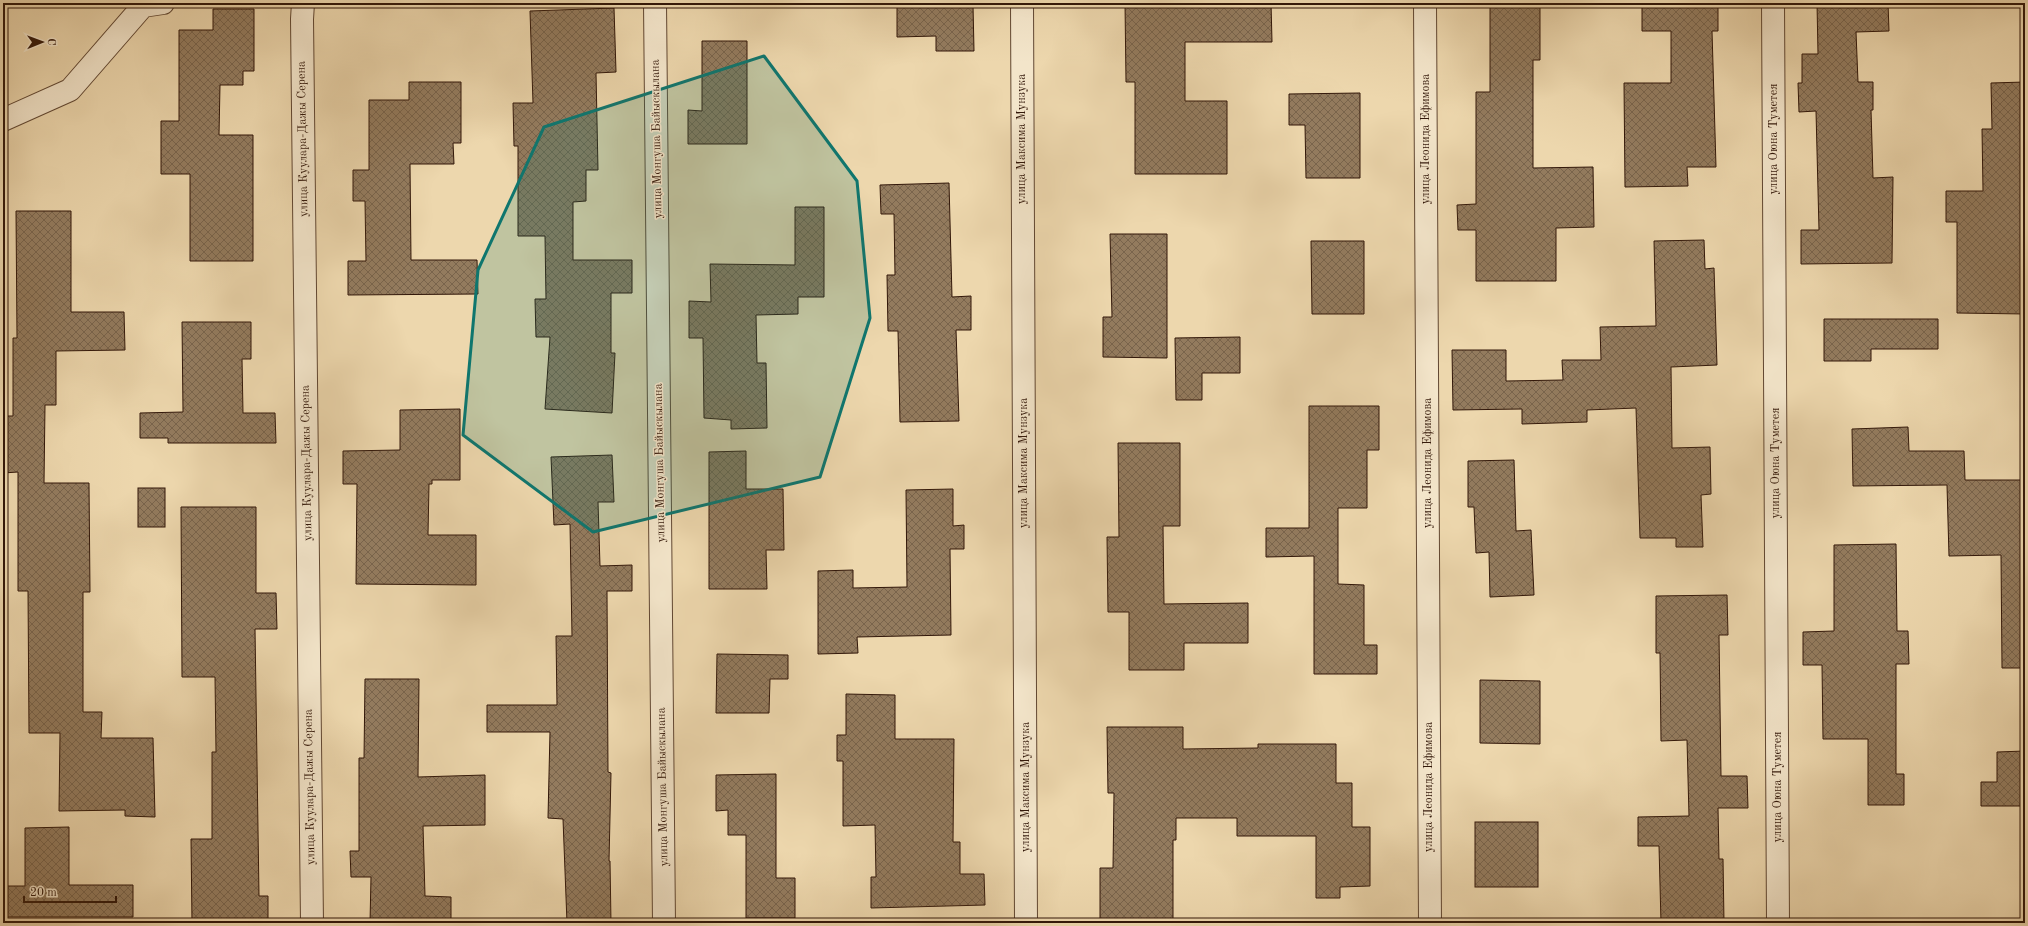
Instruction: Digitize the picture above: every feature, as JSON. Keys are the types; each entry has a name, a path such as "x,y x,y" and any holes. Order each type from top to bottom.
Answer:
{"street":[{"path":"3,120 70,90 143,6 163,3"},
{"name":"улица Куулара-Дажы Серена","path":"304,3 302,43 312,923"},
{"name":"улица Монгуша Байыскылана","path":"655,3 664,923"},
{"name":"улица Максима Мунзука","path":"1022,3 1026,923"},
{"name":"улица Леонида Ефимова","path":"1425,3 1430,923"},
{"name":"улица Оюна Туметея","path":"1773,3 1778,923"}],"highlighted area":[{"path":"764,56 857,181 870,318 820,477 593,532 463,435 478,270 544,127"}],"building":[{"path":"1125,3 1271,3 1272,42 1185,42 1185,101 1227,101 1227,174 1135,174 1135,82 1126,82"},
{"path":"1490,3 1540,3 1540,60 1533,60 1533,168 1593,167 1594,227 1556,228 1556,281 1476,281 1476,230 1458,230 1457,205 1476,204 1476,92 1490,92"},
{"path":"1642,3 1718,3 1718,31 1712,31 1716,167 1687,167 1688,186 1625,187 1624,83 1671,83 1671,31 1642,31"},
{"path":"1817,3 1888,3 1889,31 1856,32 1858,82 1873,82 1873,110 1871,110 1873,178 1893,177 1892,263 1801,264 1801,230 1819,230 1816,111 1799,112 1798,83 1802,83 1802,54 1818,54"},
{"path":"897,5 973,5 974,51 936,51 936,36 897,37"},
{"path":"614,8 616,72 596,73 598,170 586,170 586,201 573,202 573,260 632,260 632,293 611,293 611,353 615,353 612,413 545,409 550,337 536,337 535,299 546,299 545,236 518,236 518,146 514,146 513,103 533,103 530,11"},
{"path":"213,9 254,9 254,71 243,71 243,85 220,85 219,135 253,135 253,261 190,261 190,174 161,174 161,121 179,121 179,30 213,30"},
{"path":"702,41 747,41 747,144 688,144 688,110 702,111"},
{"path":"409,82 461,82 461,143 453,143 454,164 410,164 411,260 477,260 478,294 348,295 348,261 366,261 365,201 353,201 353,170 369,170 369,100 409,100"},
{"path":"2025,82 2025,314 1957,313 1957,222 1946,222 1946,191 1983,191 1982,129 1992,129 1991,83"},
{"path":"1360,93 1360,178 1306,178 1305,125 1289,125 1289,94"},
{"path":"949,183 952,297 971,296 971,330 956,330 959,421 900,422 898,331 888,331 887,275 895,275 894,214 881,214 880,185"},
{"path":"795,207 824,207 824,297 798,297 798,314 756,315 757,363 766,363 767,428 731,429 731,420 704,418 703,338 689,338 689,301 711,302 710,264 795,265"},
{"path":"16,211 71,211 71,312 124,312 125,350 56,351 56,405 45,405 44,483 89,483 90,592 83,592 83,712 102,712 101,738 153,738 155,817 125,816 125,810 59,811 60,733 29,733 28,591 18,591 18,472 3,473 3,416 13,416 13,338 17,338"},
{"path":"1110,234 1167,234 1167,358 1103,357 1103,317 1112,317"},
{"path":"1704,240 1705,269 1714,268 1717,365 1671,367 1672,448 1710,447 1711,494 1701,495 1703,547 1676,547 1676,538 1640,538 1636,408 1587,410 1587,422 1522,424 1522,409 1453,410 1452,350 1506,350 1506,381 1563,380 1562,360 1601,360 1600,327 1656,326 1654,241"},
{"path":"1311,241 1364,241 1364,314 1312,314"},
{"path":"1824,319 1938,319 1938,349 1871,349 1871,361 1824,361"},
{"path":"182,322 251,322 251,359 242,359 243,413 275,413 276,443 168,443 168,438 140,438 140,413 183,412"},
{"path":"1240,337 1240,373 1202,373 1202,400 1176,400 1175,338"},
{"path":"1309,406 1379,406 1379,450 1367,450 1367,508 1338,508 1338,584 1364,585 1364,645 1377,645 1377,674 1314,674 1314,556 1266,557 1266,528 1309,528"},
{"path":"460,409 460,480 432,480 432,484 429,484 428,535 476,535 476,585 356,584 357,484 343,484 343,451 400,450 400,410"},
{"path":"1908,427 1909,451 1964,451 1965,480 2025,480 2025,668 2002,668 2001,555 1949,556 1947,485 1853,486 1852,429"},
{"path":"1118,443 1180,443 1180,526 1163,526 1164,604 1248,603 1248,643 1184,643 1184,670 1129,670 1129,612 1108,612 1107,537 1119,537"},
{"path":"746,451 746,489 783,489 784,550 766,550 767,589 709,589 709,452"},
{"path":"612,455 614,502 598,502 600,566 632,565 632,591 607,591 608,772 611,773 609,861 611,923 567,923 563,819 548,818 550,732 487,732 487,705 557,705 556,636 572,636 570,524 554,525 551,457"},
{"path":"1514,460 1516,531 1531,530 1534,595 1490,597 1489,552 1476,553 1474,507 1468,507 1468,461"},
{"path":"138,488 165,488 165,527 138,527"},
{"path":"953,489 953,526 964,525 964,549 950,549 951,635 857,637 858,653 818,654 818,571 853,570 853,588 907,587 906,490"},
{"path":"181,507 256,507 256,593 276,593 277,629 255,629 259,896 268,896 268,923 192,923 191,839 212,839 212,752 216,752 215,677 182,677"},
{"path":"1896,544 1897,631 1908,631 1909,664 1896,664 1896,774 1904,774 1904,805 1868,805 1868,739 1823,739 1822,665 1803,665 1803,632 1834,631 1834,545"},
{"path":"1727,595 1728,635 1719,635 1721,776 1747,776 1748,808 1718,808 1719,859 1723,859 1724,923 1661,923 1659,846 1638,846 1638,817 1689,816 1687,740 1661,741 1660,653 1656,653 1656,596"},
{"path":"717,654 788,655 788,679 770,679 769,713 716,713"},
{"path":"365,679 419,679 418,777 485,775 485,825 423,826 425,896 451,897 451,923 370,923 371,877 351,877 350,851 359,851 359,758 364,758"},
{"path":"1480,680 1540,681 1540,744 1480,743"},
{"path":"846,694 895,695 895,739 954,739 953,842 960,842 960,874 984,874 985,905 871,908 871,877 876,877 875,825 843,826 843,761 837,761 837,735 846,735"},
{"path":"1107,727 1183,727 1183,749 1258,748 1258,744 1336,744 1336,783 1352,783 1352,827 1370,827 1370,886 1340,887 1340,898 1316,898 1316,836 1237,836 1237,818 1176,818 1176,840 1173,840 1173,923 1100,923 1100,868 1113,868 1114,793 1108,793"},
{"path":"2025,751 2025,806 1981,806 1981,782 1997,782 1997,752"},
{"path":"776,774 776,878 795,878 795,918 746,918 746,835 728,835 728,810 716,811 716,775"},
{"path":"1475,822 1538,822 1538,887 1475,887"},
{"path":"69,827 69,885 133,885 133,917 3,917 3,886 25,886 25,828"}]}
